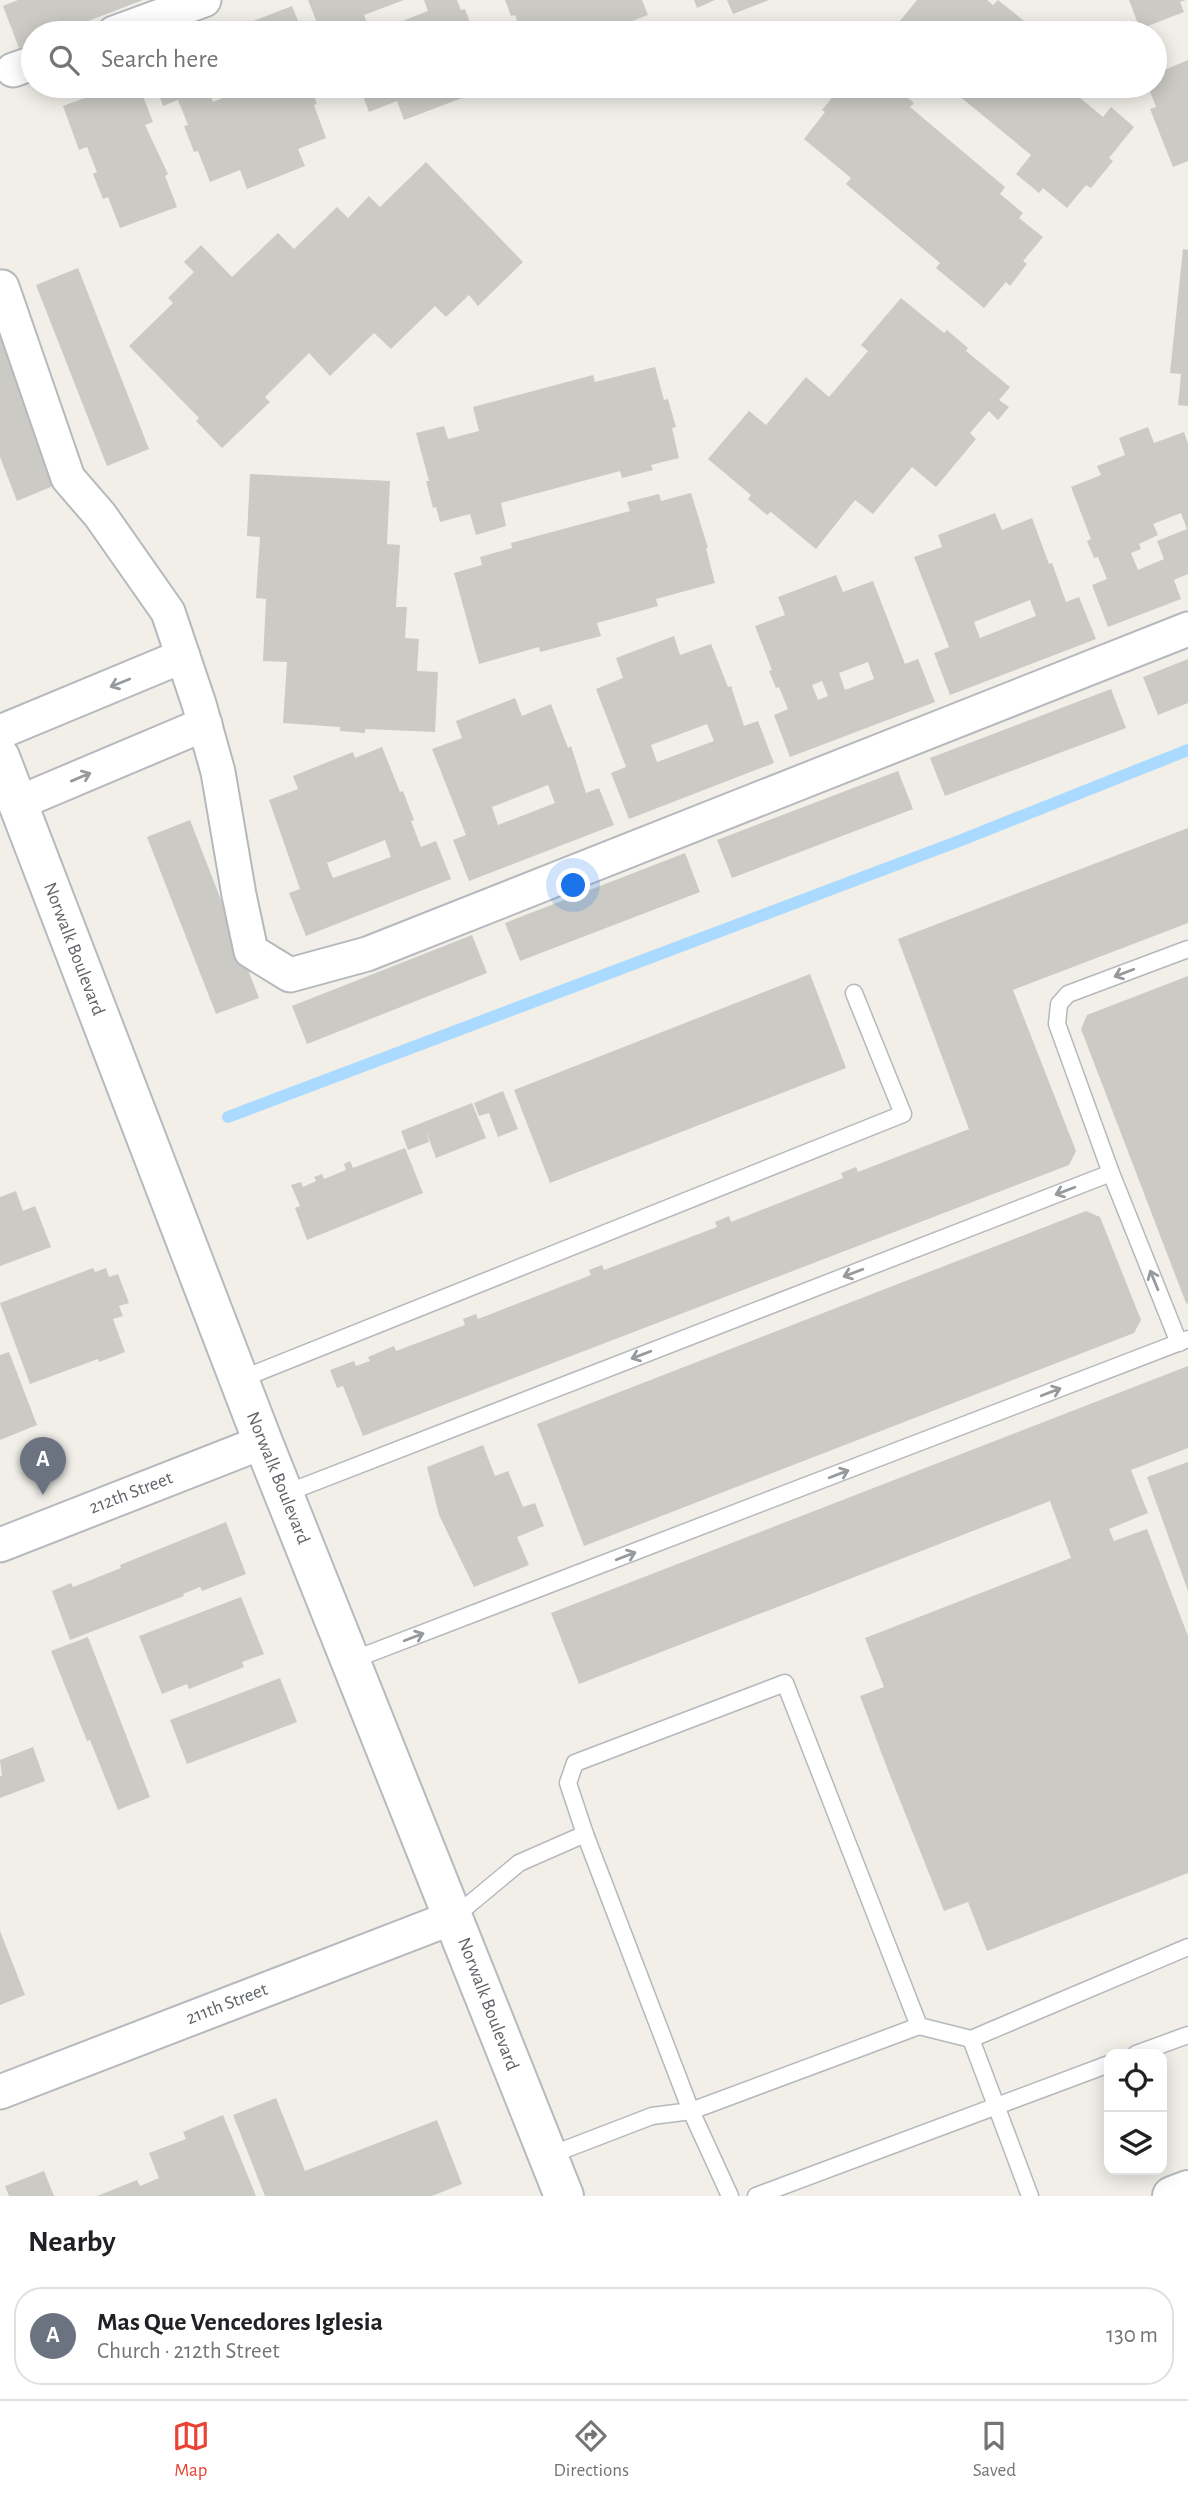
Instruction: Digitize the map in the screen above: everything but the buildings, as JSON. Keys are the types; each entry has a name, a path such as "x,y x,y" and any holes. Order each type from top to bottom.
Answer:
{"main road":[{"name":"Norwalk Boulevard","path":"1,754 263,1442 454,1917 548,2157 560,2195"},
{"path":"1172,2196 1188,2190"}],"street":[{"path":"147,21 204,0"},
{"path":"2,287 68,478 100,515 168,612 218,772 251,951 290,975 380,949 1188,629"},
{"path":"1,754 183,656"},
{"path":"18,803 205,724"},
{"name":"212th Street","path":"0,1545 263,1442"},
{"name":"211th Street","path":"0,2092 454,1917"}],"lane":[{"path":"350,1661 1184,1341 1111,1173 1057,1024 1059,1004 1068,994 1188,949"},
{"path":"239,1380 903,1114 854,993"},
{"path":"284,1494 1111,1173"},
{"path":"730,2196 691,2111 584,1834 568,1783 575,1763 785,1683 919,2026"},
{"path":"454,1917 519,1863 584,1834"},
{"path":"548,2157 652,2116 691,2111 919,2026 971,2039 1188,1948"},
{"path":"1150,2049 1188,2035"},
{"path":"971,2039 1030,2196"},
{"path":"756,2196 1104,2066"}],"waterway":[{"path":"228,1117 959,841 1188,750"}],"place":[{"name":"Mas Que Vencedores Iglesia","path":"43,1495"}]}
